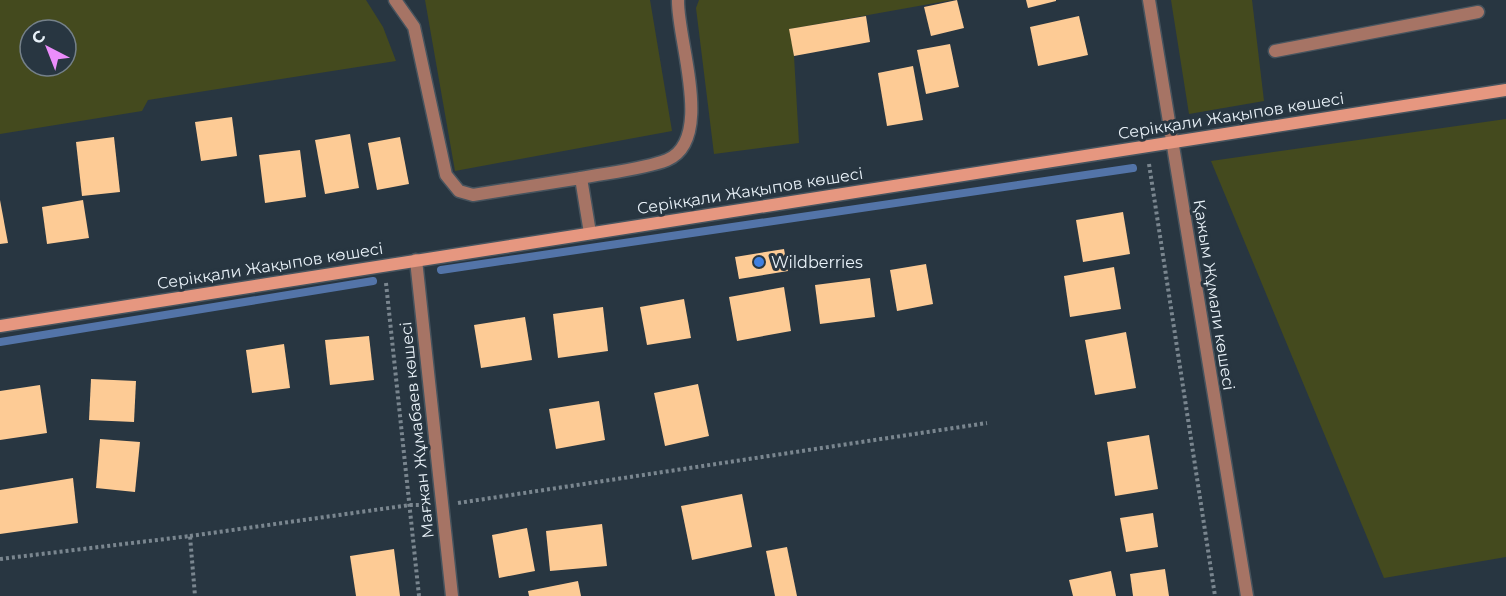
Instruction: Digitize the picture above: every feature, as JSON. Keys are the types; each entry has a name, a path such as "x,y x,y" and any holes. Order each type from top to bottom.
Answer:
{"main road":[{"name":"Серікқали Жақыпов көшесі","path":"0,326 384,264 1506,90"}],"street":[{"path":"395,0 414,27 446,176 459,190 473,195 581,178 669,160 687,143 693,119 678,0"},
{"name":"Қажым Жұмали көшесі","path":"1149,0 1247,596"},
{"path":"1275,51 1478,12"},
{"path":"581,178 590,232"},
{"name":"Мағжан Жұмабаев көшесі","path":"416,260 452,596"}],"path":[{"path":"1146,146 1215,596"},
{"path":"384,264 418,596"},
{"path":"0,559 190,536 410,505 441,506 987,423"},
{"path":"190,536 195,596"}],"green space":[{"path":"0,0 366,0 383,27 396,61 148,100 142,111 0,134"},
{"path":"425,0 650,0 672,131 455,171"},
{"path":"699,0 952,0 790,29 794,56 799,143 714,154 696,8"},
{"path":"1171,0 1252,0 1264,101 1189,114"},
{"path":"1506,119 1506,557 1384,578 1211,161"}],"building":[{"path":"957,0 964,28 931,36 924,7"},
{"path":"1026,0 1056,0 1056,1 1028,8"},
{"path":"866,16 870,42 794,56 789,29"},
{"path":"1079,16 1088,55 1038,66 1030,27"},
{"path":"950,44 959,87 926,94 917,50"},
{"path":"913,66 923,120 887,126 878,73"},
{"path":"232,117 237,156 201,161 195,122"},
{"path":"350,134 359,188 325,194 315,140"},
{"path":"114,137 120,192 82,196 76,142"},
{"path":"400,137 409,184 377,190 368,143"},
{"path":"300,150 306,197 265,203 259,155"},
{"path":"0,200 8,243 0,244"},
{"path":"83,200 89,238 47,244 42,207"},
{"path":"1123,212 1130,254 1083,262 1076,220"},
{"path":"784,249 788,271 739,279 735,257"},
{"path":"926,264 933,304 897,311 890,270"},
{"path":"1114,267 1121,309 1070,317 1064,276"},
{"path":"870,278 875,317 820,324 815,285"},
{"path":"784,287 791,331 737,341 729,297"},
{"path":"684,299 691,338 647,345 640,307"},
{"path":"603,307 608,351 558,358 553,314"},
{"path":"525,317 532,360 481,368 474,325"},
{"path":"1126,332 1136,388 1095,395 1085,340"},
{"path":"369,336 374,380 330,385 325,340"},
{"path":"284,344 290,388 252,393 246,350"},
{"path":"91,379 136,381 134,422 89,420"},
{"path":"698,384 709,436 665,446 654,393"},
{"path":"40,385 47,433 0,440 0,391"},
{"path":"599,401 605,440 556,449 549,409"},
{"path":"1149,435 1158,489 1115,496 1107,442"},
{"path":"100,439 140,442 135,492 96,488"},
{"path":"73,478 78,523 0,534 0,490"},
{"path":"742,494 752,547 692,560 681,506"},
{"path":"1153,513 1158,547 1126,552 1120,518"},
{"path":"602,524 607,566 550,571 546,531"},
{"path":"527,528 535,571 499,578 492,535"},
{"path":"787,547 797,596 775,596 766,551"},
{"path":"394,549 400,596 356,596 350,556"},
{"path":"1165,569 1169,596 1133,596 1130,574"},
{"path":"1111,571 1116,596 1073,596 1069,580"},
{"path":"578,581 581,596 529,596 528,591"}],"waterway":[{"path":"441,270 1133,168"},
{"path":"0,342 373,281"}],"place":[{"name":"Wildberries","path":"759,262"}]}
